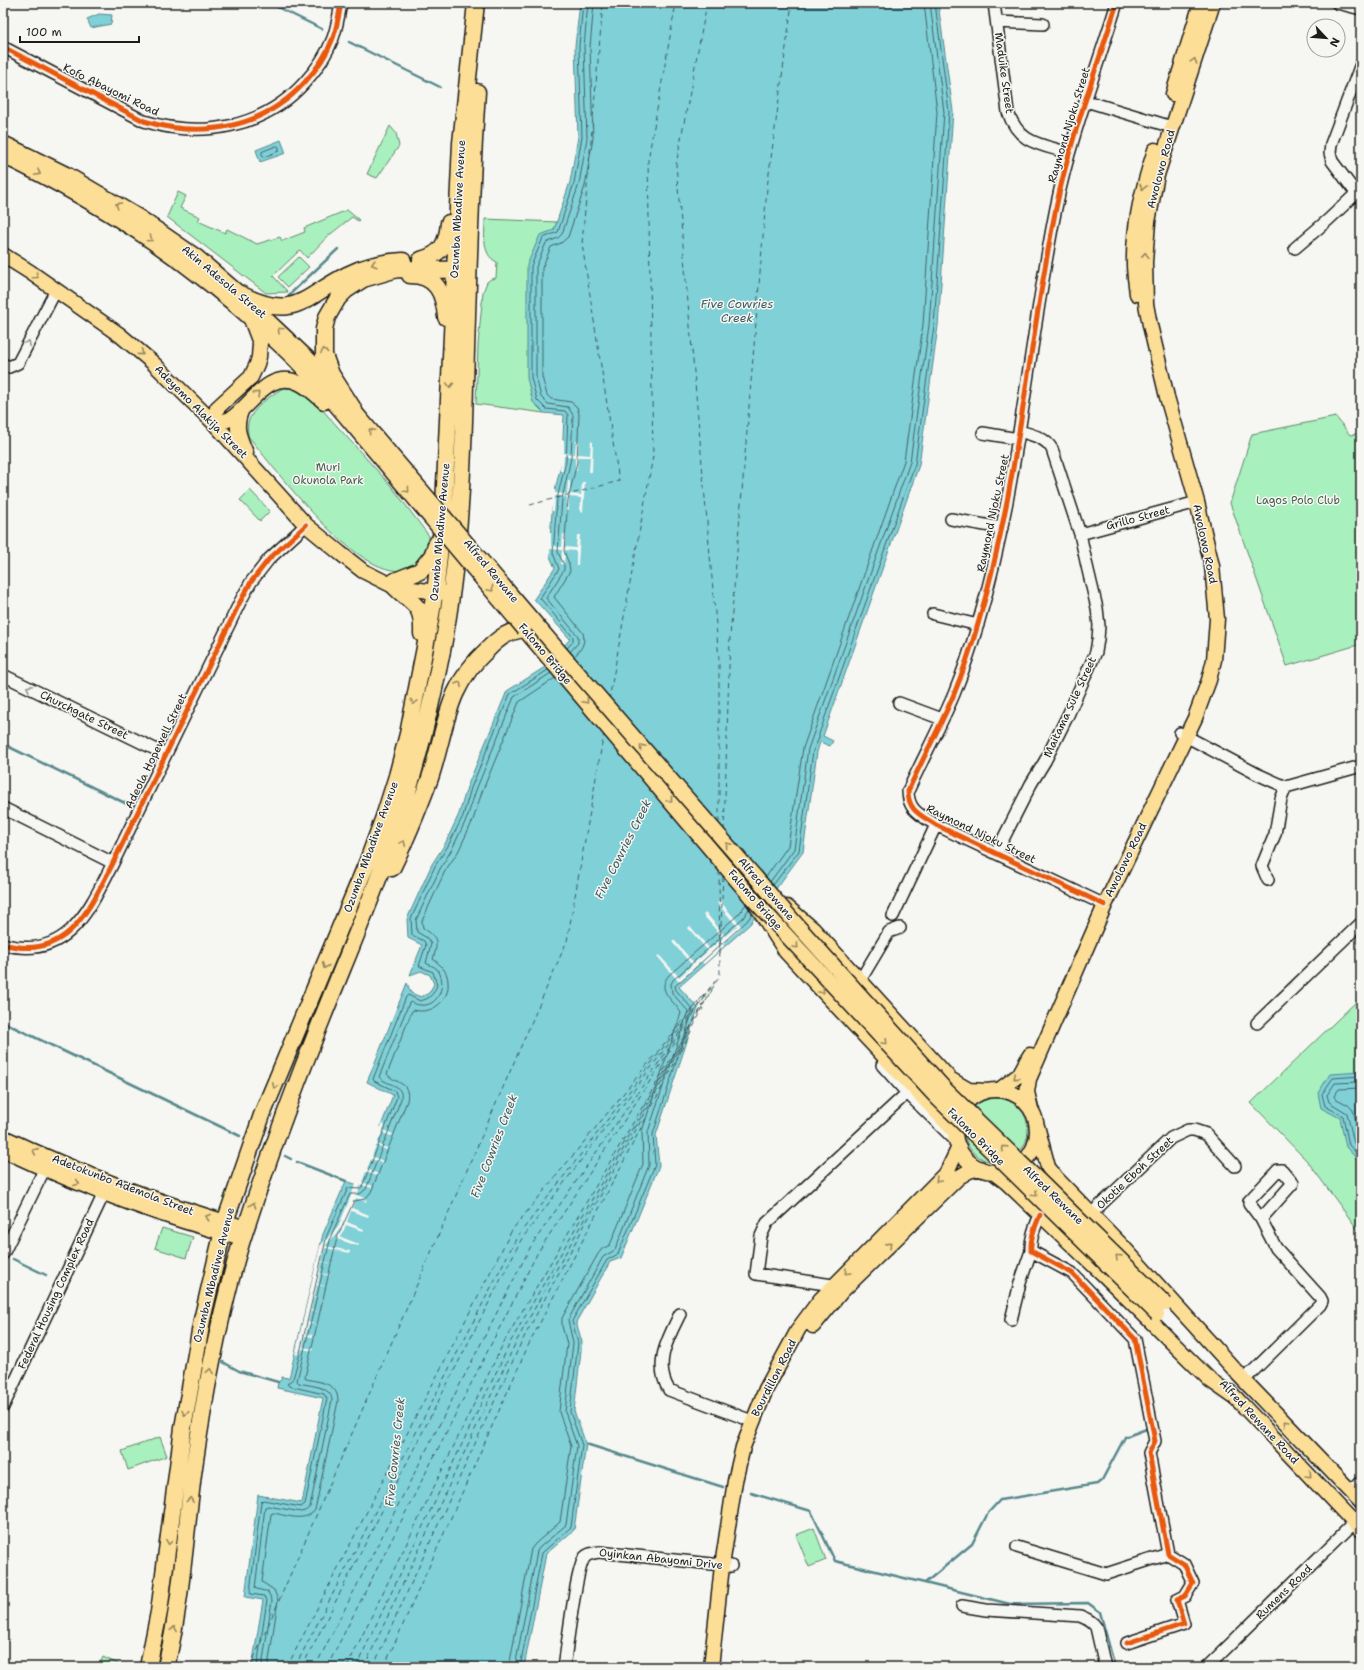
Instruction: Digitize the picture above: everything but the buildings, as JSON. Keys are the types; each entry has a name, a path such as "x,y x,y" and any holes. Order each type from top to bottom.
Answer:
{"highway":[{"name":"Ozumba Mbadiwe Avenue","path":"166,1667 174,1630 193,1474 210,1367 220,1321 244,1233 272,1149 317,1031 360,927 393,837 420,746 442,650 452,590 461,503 461,142 476,3"},
{"name":"Ozumba Mbadiwe Avenue","path":"148,1667 159,1612 190,1380 224,1227 262,1115 349,908 384,817 408,734 435,588 442,529 449,414 451,346 462,266 479,68 487,3"},
{"path":"421,260 431,257 440,251 447,238 452,188 461,142"},
{"path":"240,294 262,303 278,307 287,306 304,301 346,275 382,262 421,260 462,266"},
{"path":"353,417 326,361 323,342 324,329 327,317 333,306 346,290 363,280 397,269 462,266"},
{"path":"385,273 420,275 431,280 444,300 447,332 451,346"},
{"path":"422,663 423,629 419,611 411,599 392,584 400,578 414,574 426,564 432,556 442,529"},
{"path":"360,927 393,866 414,820 429,780 451,702 465,675 481,655 507,632 524,629"}],"main road":[{"name":"Awolowo Road","path":"993,1090 1019,1075 1025,1068 1100,903 1183,735 1195,718 1209,680 1214,660 1216,598 1212,566 1193,504 1150,325 1146,304 1145,262 1148,222 1157,175 1168,125 1201,3"},
{"name":"Awolowo Road","path":"1168,125 1213,3"},
{"name":"Akin Adesola Street","path":"3,143 68,175 139,217 188,250 240,294 317,367 353,417 386,456"},
{"name":"Akin Adesola Street","path":"3,156 60,185 142,233 198,274 288,353 317,384 353,417"},
{"name":"Adeyemo Alakija Street","path":"3,255 120,335 152,362 250,461 306,525 363,571 392,584 452,590"},
{"path":"251,320 260,343 257,364 251,377 217,408 214,423 231,419 264,387 274,382 283,380 299,382 353,417"},
{"path":"242,408 237,428 250,461"},
{"name":"Falomo Bridge","path":"386,456 524,629 751,897 937,1098 1162,1309"},
{"name":"Alfred Rewane","path":"386,456 559,651 764,887 966,1110 1162,1309"},
{"path":"764,887 813,929 950,1079 969,1090 993,1090 1012,1093 1023,1099 1031,1109 1048,1166 1056,1178 1092,1213 1244,1380"},
{"path":"751,897 786,952 927,1101 957,1140 971,1163 986,1170 1040,1215 1106,1276 1210,1380 1237,1399"},
{"name":"Awolowo Road","path":"1031,1109 1027,1092 1029,1078 1100,903"},
{"path":"957,1140 958,1116 967,1102 976,1095 993,1090"},
{"path":"986,1170 1005,1171 1016,1166 1025,1159 1032,1149 1036,1138 1037,1126"},
{"name":"Adetokunbo Ademola Street","path":"3,1137 106,1188"},
{"name":"Bourdillon Road","path":"720,1667 735,1481 752,1421 766,1389 799,1328 947,1172 957,1140"},
{"name":"Adetokunbo Ademola Street","path":"3,1150 44,1170 106,1188 244,1233"},
{"name":"Bourdillon Road","path":"711,1667 727,1566 743,1483 751,1450 778,1384 809,1331 837,1289 959,1177 969,1171 986,1170"},
{"name":"Alfred Rewane Road","path":"1162,1309 1244,1380 1361,1502"},
{"name":"Alfred Rewane Road","path":"1162,1309 1237,1399 1359,1523"}],"street":[{"name":"Kofo Abayomi Road","path":"3,47 144,120 159,125 192,130 222,128 247,122 272,110 298,90 318,66 332,39 341,3"},
{"name":"Maduike Street","path":"994,3 1008,112 1012,124 1025,139 1069,153"},
{"name":"Raymond Njoku Street","path":"1100,903 936,824 915,811 910,804 908,791 954,694 978,625 1002,528 1019,435 1056,207 1069,153 1117,3"},
{"path":"1337,3 1361,9"},
{"path":"997,22 1043,24"},
{"path":"1295,248 1359,191 1332,161 1330,153 1331,144 1361,64"},
{"path":"1086,100 1168,125"},
{"path":"3,364 9,367 18,363 56,290"},
{"name":"Maitama Sule Street","path":"983,433 1037,437 1048,443 1057,464 1080,534 1098,608 1099,626 1096,652 1045,761 1031,784 996,853"},
{"name":"Grillo Street","path":"1080,534 1193,504"},
{"path":"951,519 1002,528"},
{"name":"Adeola Hopewell Street","path":"3,944 15,947 34,948 56,942 78,923 90,907 251,582 269,559 306,525"},
{"path":"933,614 978,625"},
{"name":"Churchgate Street","path":"3,675 165,754"},
{"path":"899,703 942,720"},
{"path":"1183,735 1257,774 1286,787 1361,766"},
{"path":"1268,880 1262,866 1275,834 1281,799 1286,787"},
{"path":"3,808 112,862"},
{"path":"893,916 936,824"},
{"path":"1257,1023 1361,923"},
{"path":"864,974 890,932 900,928"},
{"path":"921,1037 969,1090"},
{"path":"882,1065 907,1093 957,1140"},
{"path":"837,1289 756,1274 761,1236 767,1223 907,1093"},
{"name":"Okotie Eboh Street","path":"1092,1213 1171,1138 1188,1130 1199,1130 1206,1134 1236,1166"},
{"path":"3,1254 44,1170"},
{"name":"Federal Housing Complex Road","path":"3,1407 106,1188"},
{"path":"1011,1320 1020,1283 1031,1251 1030,1244 1040,1215"},
{"path":"1244,1380 1320,1305 1322,1301 1276,1248 1261,1219"},
{"path":"1031,1251 1072,1273 1134,1339 1155,1441 1149,1453 1168,1554 1184,1564 1192,1583 1185,1596 1177,1600 1184,1624 1127,1643"},
{"path":"680,1314 666,1346 662,1365 662,1378 669,1390 752,1421"},
{"path":"1351,1491 1361,1481"},
{"name":"Rumens Road","path":"1207,1667 1359,1523"},
{"path":"1016,1547 1106,1574 1168,1554"},
{"name":"Oyinkan Abayomi Drive","path":"564,1667 579,1572 585,1558 591,1553 599,1552 727,1566"},
{"path":"962,1606 986,1610 1080,1616 1088,1619 1096,1627 1105,1667"}],"green space":[{"path":"390,126 396,133 399,146 377,178 367,174"},
{"path":"178,192 186,196 180,208 200,217 198,221 225,233 227,229 257,244 280,237 282,241 305,232 304,228 347,210 359,220 358,221 352,217 327,237 307,258 300,250 273,276 288,292 266,293 167,217"},
{"path":"485,219 557,222 554,230 533,402 544,413 476,404 478,345 483,292 487,282 496,278 497,262 492,259 486,249"},
{"path":"299,257 309,267 288,287 278,277"},
{"name":"Muri Okunola Park","path":"283,388 296,389 309,395 392,487 429,536 427,548 421,562 412,568 405,570 386,569 364,558 342,541 319,520 297,496 248,436 248,423 253,412 267,399"},
{"name":"Lagos Polo Club","path":"1336,417 1350,435 1361,433 1361,644 1287,666 1230,503 1252,434"},
{"path":"250,490 270,511 260,521 240,500"},
{"path":"1361,997 1361,1234 1308,1162 1251,1103"},
{"path":"990,1098 1002,1098 1019,1107 1026,1118 1028,1130 1026,1142 1019,1153 1002,1162 990,1162 978,1157 969,1148 964,1136 964,1124 969,1112 978,1103"},
{"path":"162,1228 193,1237 186,1258 155,1248"},
{"path":"160,1437 167,1456 128,1470 122,1451"},
{"path":"814,1528 826,1560 809,1567 796,1535"},
{"path":"103,1657 125,1667 98,1667"}],"water":[{"name":"Five Cowries Creek","path":"580,3 938,3 953,111 938,326 919,465 823,736 833,741 830,746 820,742 817,752 803,852 750,924 679,987 698,1008 656,1135 659,1166 621,1258 610,1262 576,1322 582,1342 574,1411 586,1444 574,1530 546,1554 524,1667 252,1667 263,1600 245,1597 258,1495 302,1503 323,1398 277,1388 278,1382 282,1377 289,1378 323,1234 346,1181 358,1185 393,1095 367,1082 407,983 411,993 421,997 429,993 434,984 430,975 421,971 410,975 422,945 408,938 407,919 432,864 445,844 459,814 467,787 507,691 545,667 570,639 534,599 555,568 549,554 553,498 562,461 564,415 544,413 533,402 527,378 527,265 540,235 554,230 570,182 578,137 575,46"},
{"path":"99,14 112,15 111,24 91,28 87,19"},
{"path":"281,140 286,153 260,162 256,150"},
{"path":"1361,1072 1361,1158 1356,1158 1346,1147 1340,1118 1321,1108 1318,1093 1330,1074"}],"pier":[{"path":"562,440 564,440 564,453 575,454 576,441 579,441 578,454 590,455 591,441 593,442 592,472 589,472 590,457 578,457 577,471 575,471 575,457 564,456 563,471 560,471"},
{"path":"555,480 555,493 567,494 568,481 570,481 570,494 581,495 582,482 585,482 583,512 580,512 581,498 569,497 569,511 566,511 567,497 555,496 554,511 552,511 552,493"},
{"path":"548,533 551,533 551,546 562,547 563,534 566,534 565,547 576,548 577,535 580,535 578,565 576,565 576,551 565,550 564,565 561,564 562,550 550,549 550,562 547,556"},
{"path":"720,901 742,927 704,964 702,962 679,982 657,956 659,955 679,977 692,965 672,942 674,940 694,963 708,951 688,928 690,926 710,949 723,938 703,915 706,913 725,936 737,926 717,903"},
{"path":"382,1124 385,1125 383,1130 393,1134 392,1136 382,1133 377,1144 387,1148 387,1150 376,1146 372,1156 383,1161 382,1163 371,1159 367,1169 378,1174 377,1176 366,1172 362,1182 373,1186 372,1188 361,1185 357,1195 367,1199 366,1202 356,1198 352,1208 369,1215 368,1217 351,1211 347,1222 364,1229 363,1231 346,1225 341,1237 359,1244 358,1246 337,1239 341,1228 325,1246 350,1251 350,1253 325,1248 322,1261 334,1264 322,1262 320,1273 330,1276 320,1274 318,1284 327,1287 317,1285 314,1299 325,1301 313,1299 311,1310 318,1312 311,1311 308,1322 315,1324 309,1324 306,1334 313,1335 313,1337 305,1336 303,1347 313,1349 313,1351 302,1349 301,1353 299,1352 300,1348 298,1354 295,1355 320,1246 339,1225 379,1127 381,1127"}],"waterway":[{"path":"269,3 322,29"},
{"path":"349,42 440,87"},
{"path":"289,295 338,249"},
{"path":"3,744 127,804"},
{"path":"3,1022 240,1136"},
{"path":"285,1156 291,1159"},
{"path":"297,1162 346,1181"},
{"path":"13,1259 46,1275"},
{"path":"223,1362 239,1371 278,1382"},
{"path":"925,1583 972,1544 988,1513 1000,1500 1097,1484 1102,1480 1125,1437 1149,1428"},
{"path":"586,1444 723,1487"},
{"path":"751,1493 811,1511 835,1561 1010,1604 1088,1603 1100,1612 1115,1667"}],"ferry route":[{"path":"530,505 619,481 582,244 603,3"},
{"path":"609,700 653,456 648,160 676,3"},
{"path":"707,3 676,165 719,659 719,826"},
{"path":"724,831 730,637 767,188 792,3"},
{"path":"250,1667 567,941 604,733"},
{"path":"356,1667 511,1341 720,975 719,871"},
{"path":"720,953 723,874"},
{"path":"287,1667 512,1230 717,979"},
{"path":"315,1667 531,1246 715,982"},
{"path":"703,997 710,989"},
{"path":"706,1001 712,990"},
{"path":"295,1667 517,1237 703,996"},
{"path":"327,1667 538,1252 705,997"},
{"path":"373,1667 521,1343 706,1000"},
{"path":"384,1667 528,1346 703,1008"},
{"path":"302,1667 521,1240 692,1013"},
{"path":"347,1667 504,1342 690,1026"},
{"path":"364,1667 516,1342 691,1027"}],"cycle path":[{"path":"3,47 144,121 188,129 210,129 231,126 251,119 271,110 289,98 305,82 321,62 328,50 336,30 341,3"},
{"path":"1105,905 936,825 916,812 910,803 908,791 957,686 967,660 992,573 1013,469 1046,260 1056,208 1068,156 1117,3"},
{"path":"3,944 25,948 44,946 60,939 73,928 85,914 113,863 251,582 269,559 306,525"},
{"path":"1040,1215 1032,1237 1031,1251 1072,1273 1135,1339 1155,1441 1149,1453 1168,1554 1184,1564 1193,1583 1185,1596 1177,1600 1184,1624 1127,1643"}]}
